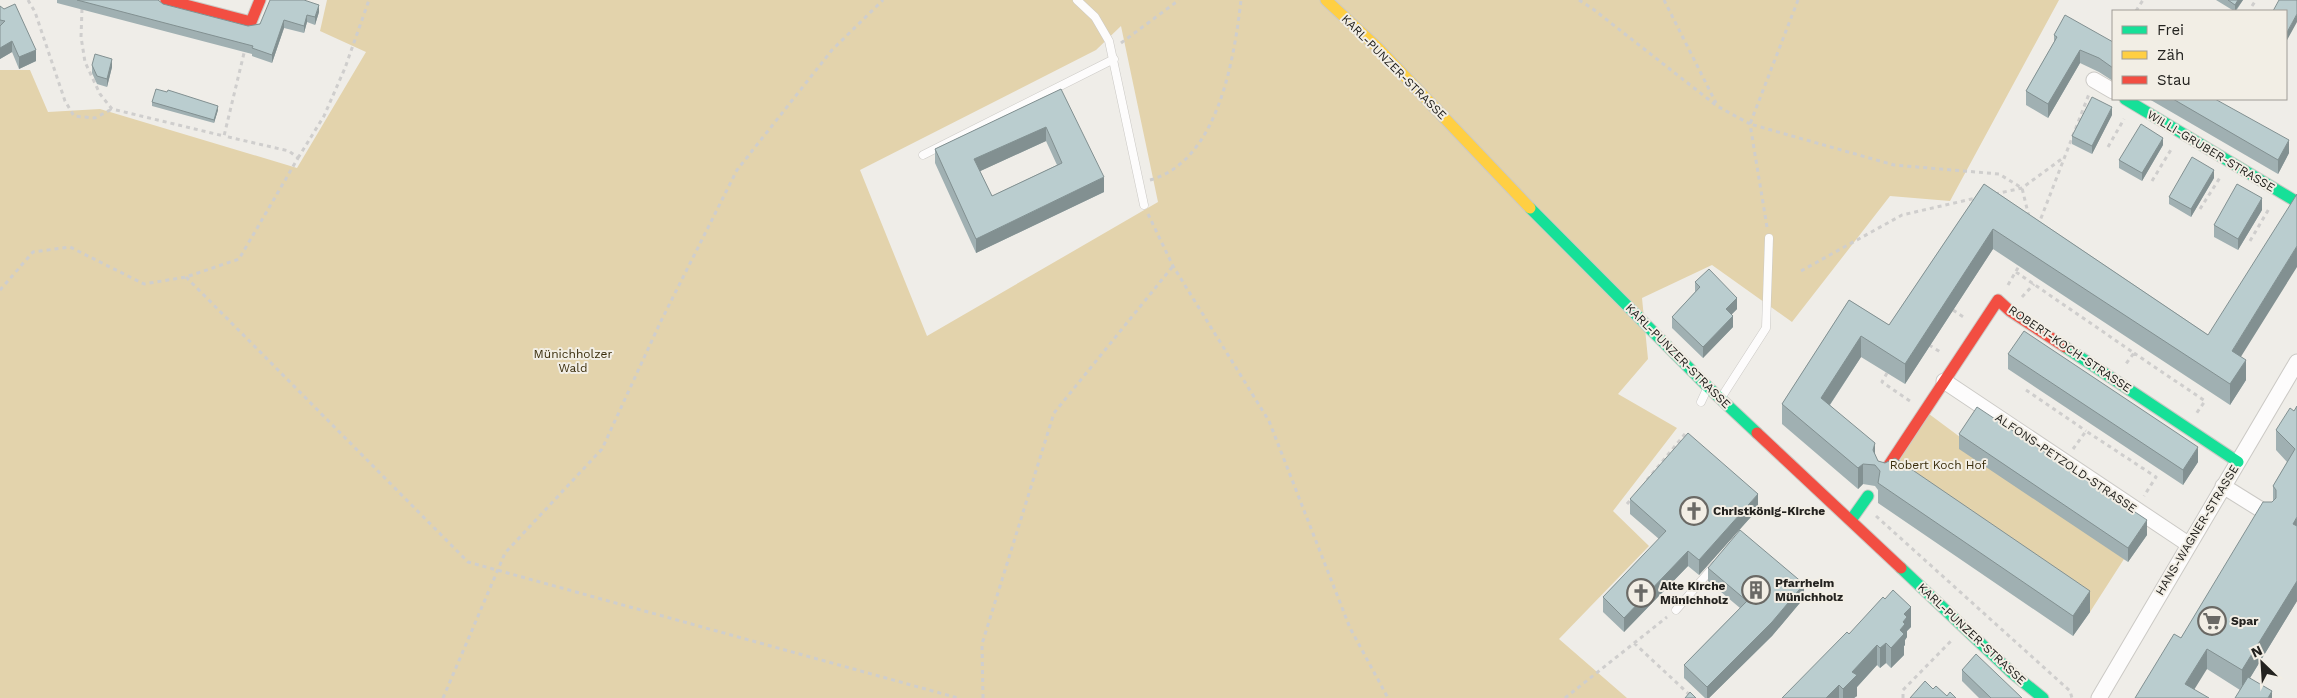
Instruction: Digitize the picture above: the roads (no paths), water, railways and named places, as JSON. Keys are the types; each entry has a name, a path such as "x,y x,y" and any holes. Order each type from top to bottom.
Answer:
{"street":[{"path":"166,0 252,22 260,0"},
{"name":"KARL-PUNZER-STRASSE","path":"1326,0 1378,48 1521,199 1708,387 1851,520 1963,628 2012,673 2043,698"},
{"path":"2094,80 2112,90"},
{"name":"WILLI-GRUBER-STRASSE","path":"2129,101 2297,202"},
{"name":"ROBERT-KOCH-STRASSE","path":"1885,471 1998,300 2238,462"},
{"name":"HANS-WAGNER-STRASSE","path":"2099,698 2188,544 2297,362"},
{"name":"ALFONS-PETZOLD-STRASSE","path":"1944,381 2188,544"},
{"path":"2223,486 2268,514"},
{"path":"1851,520 1868,496"}],"lane":[{"path":"1077,0 1096,17 1112,49 1144,205"},
{"path":"923,155 1114,59"},
{"path":"1721,399 1766,328 1769,238"},
{"path":"1701,402 1708,387"},
{"path":"1676,610 1724,555"}],"place":[{"name":"Christkönig-Kirche","path":"1694,511"},
{"name":"Pfarrheim Münichholz","path":"1756,590"},
{"name":"Alte Kirche Münichholz","path":"1641,593"},
{"name":"Spar","path":"2212,621"}],"park label":[{"name":"Münichholzer Wald","path":"573,361"},
{"name":"Robert Koch Hof","path":"1938,465"}]}
